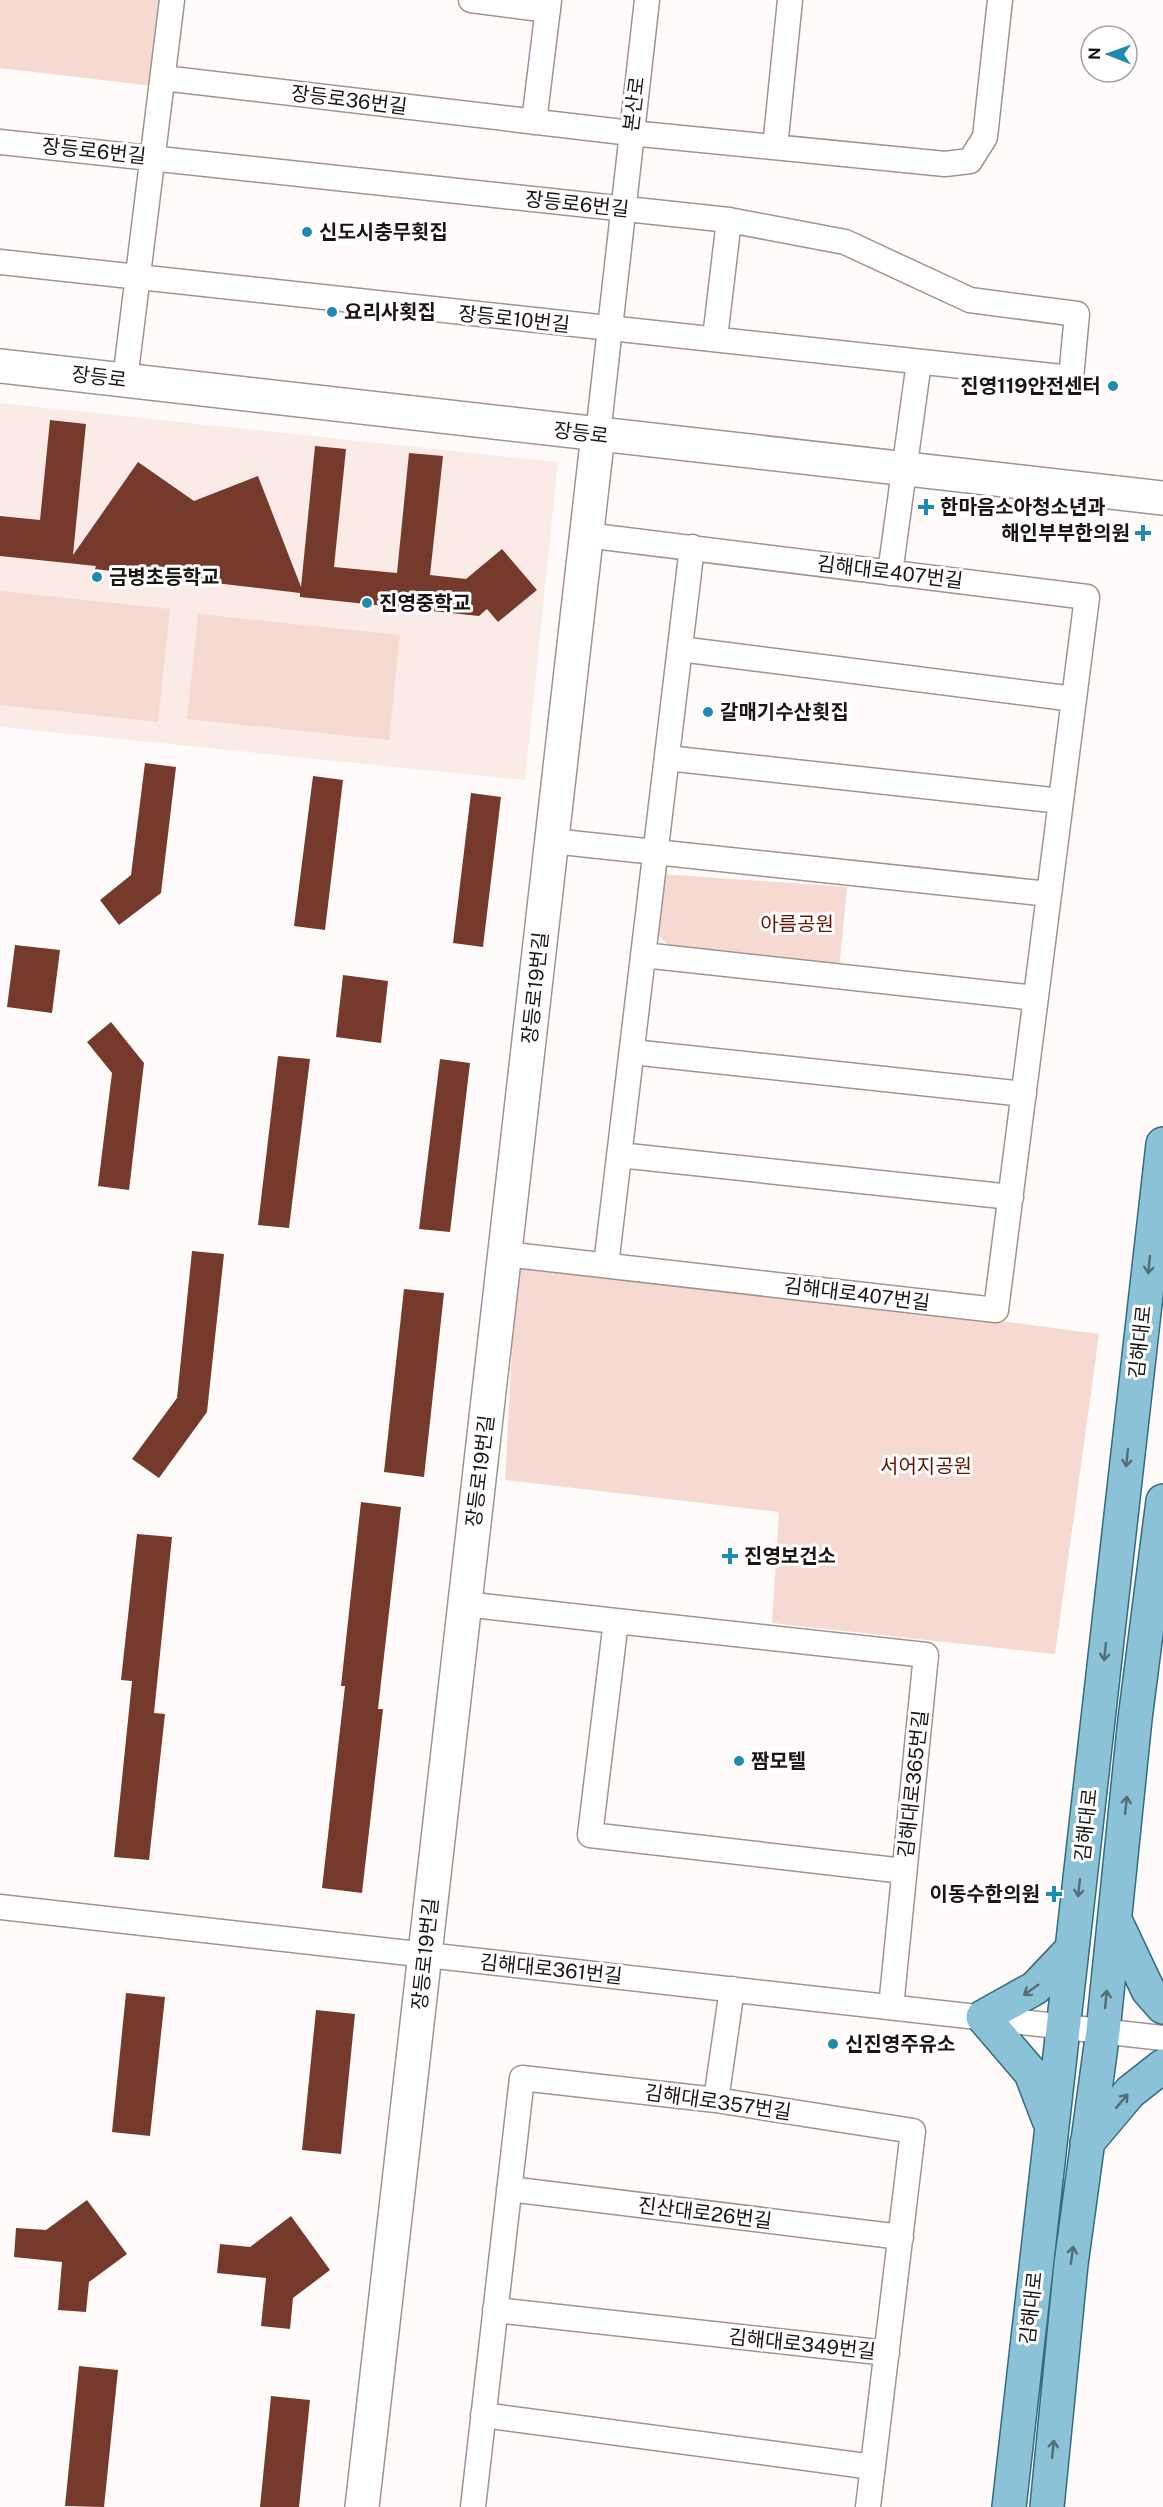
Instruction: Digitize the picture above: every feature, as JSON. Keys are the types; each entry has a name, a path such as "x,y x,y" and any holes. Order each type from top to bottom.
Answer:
{"main road":[{"name":"김해대로","path":"1009,2507 1163,1144"},
{"name":"김해대로","path":"1047,2507 1071,2264 1103,2031 1135,1719 1163,1501"},
{"path":"1114,1919 1148,1990 1163,2007"},
{"path":"1051,2127 1030,2073 983,2017 1035,1988 1072,1948"},
{"path":"1087,2143 1130,2092 1163,2066"}],"street":[{"path":"125,380 172,0"},
{"path":"471,0 549,5 534,122"},
{"name":"본산로","path":"598,434 621,209 647,0"},
{"path":"775,147 790,0"},
{"name":"장등로36번길","path":"163,78 631,133 945,164 970,161 985,137 1000,0"},
{"name":"장등로6번길","path":"0,142 729,220 845,242 970,300 1077,314 1071,378"},
{"path":"714,338 729,220"},
{"name":"장등로10번길","path":"0,262 1071,378"},
{"path":"890,573 919,362"},
{"name":"장등로","path":"0,366 1163,498"},
{"name":"장등로19번길","path":"362,2507 598,434"},
{"name":"김해대로407번길","path":"505,1254 996,1310 1087,597 586,535"},
{"path":"606,1264 692,547"},
{"path":"680,650 1074,699"},
{"path":"666,758 1061,801"},
{"path":"552,841 1049,894"},
{"path":"643,955 1036,998"},
{"path":"632,1052 1024,1094"},
{"path":"619,1155 1011,1197"},
{"name":"김해대로365번길","path":"465,1604 926,1655 904,1871 590,1835 616,1621"},
{"path":"891,2007 904,1871"},
{"name":"김해대로361번길","path":"0,1907 1163,2038"},
{"path":"716,2100 732,1989"},
{"name":"김해대로357번길","path":"509,2189 522,2078 716,2100 913,2131"},
{"name":"김해대로349번길","path":"495,2310 887,2353 913,2131"},
{"path":"473,2507 509,2189"},
{"name":"진산대로26번길","path":"509,2189 901,2237"},
{"path":"868,2507 887,2353"},
{"path":"483,2415 873,2467"}],"shaded area":[{"name":"진영중학교","path":"0,403 558,462 525,780 0,727"}],"green space":[{"path":"0,0 162,0 154,86 0,68"},
{"path":"0,591 170,609 158,722 0,705"},
{"path":"198,614 400,635 389,740 187,719"},
{"name":"아름공원","path":"663,874 847,887 839,969 675,952 657,934"},
{"name":"서어지공원","path":"517,1256 1099,1334 1055,1654 772,1623 779,1512 505,1480"}],"building":[{"path":"50,420 86,424 73,555 138,462 194,501 258,476 301,587 315,446 346,449 334,567 397,573 409,453 443,456 430,575 466,579 502,549 537,590 498,622 487,609 479,616 300,597 300,593 95,569 96,566 0,556 0,516 40,520"},
{"path":"145,763 176,767 161,893 119,925 100,900 131,875"},
{"path":"313,776 343,780 325,930 294,926"},
{"path":"471,793 501,797 483,947 453,943"},
{"path":"15,945 60,950 52,1013 7,1007"},
{"path":"343,975 388,981 381,1043 336,1037"},
{"path":"111,1022 144,1063 129,1190 98,1186 112,1073 87,1042"},
{"path":"278,1056 310,1059 289,1228 258,1225"},
{"path":"440,1059 470,1063 450,1232 419,1229"},
{"path":"192,1251 224,1254 207,1412 159,1478 132,1459 177,1398"},
{"path":"404,1289 444,1293 424,1477 384,1472"},
{"path":"361,1502 401,1507 378,1709 383,1709 362,1893 322,1888 345,1686 341,1686"},
{"path":"137,1534 172,1537 154,1713 165,1714 149,1860 114,1857 132,1681 121,1680"},
{"path":"126,1993 165,1997 150,2136 112,2132"},
{"path":"316,2010 355,2014 341,2154 302,2150"},
{"path":"87,2200 127,2254 89,2282 86,2312 58,2310 62,2262 14,2257 16,2228 46,2230"},
{"path":"291,2216 330,2270 293,2298 290,2329 261,2326 266,2278 217,2273 220,2244 250,2247"},
{"path":"79,2366 118,2370 104,2507 65,2506"},
{"path":"271,2396 310,2400 299,2507 260,2507"}],"place":[{"name":"신도시충무횟집","path":"307,232"},
{"name":"요리사횟집","path":"332,312"},
{"name":"진영119안전센터","path":"1113,386"},
{"name":"한마음소아청소년과","path":"926,507"},
{"name":"해인부부한의원","path":"1143,533"},
{"name":"금병초등학교","path":"97,577"},
{"name":"진영중학교","path":"367,603"},
{"name":"갈매기수산횟집","path":"708,712"},
{"name":"진영보건소","path":"730,1556"},
{"name":"짬모텔","path":"739,1761"},
{"name":"이동수한의원","path":"1054,1894"},
{"name":"신진영주유소","path":"833,2044"}]}
